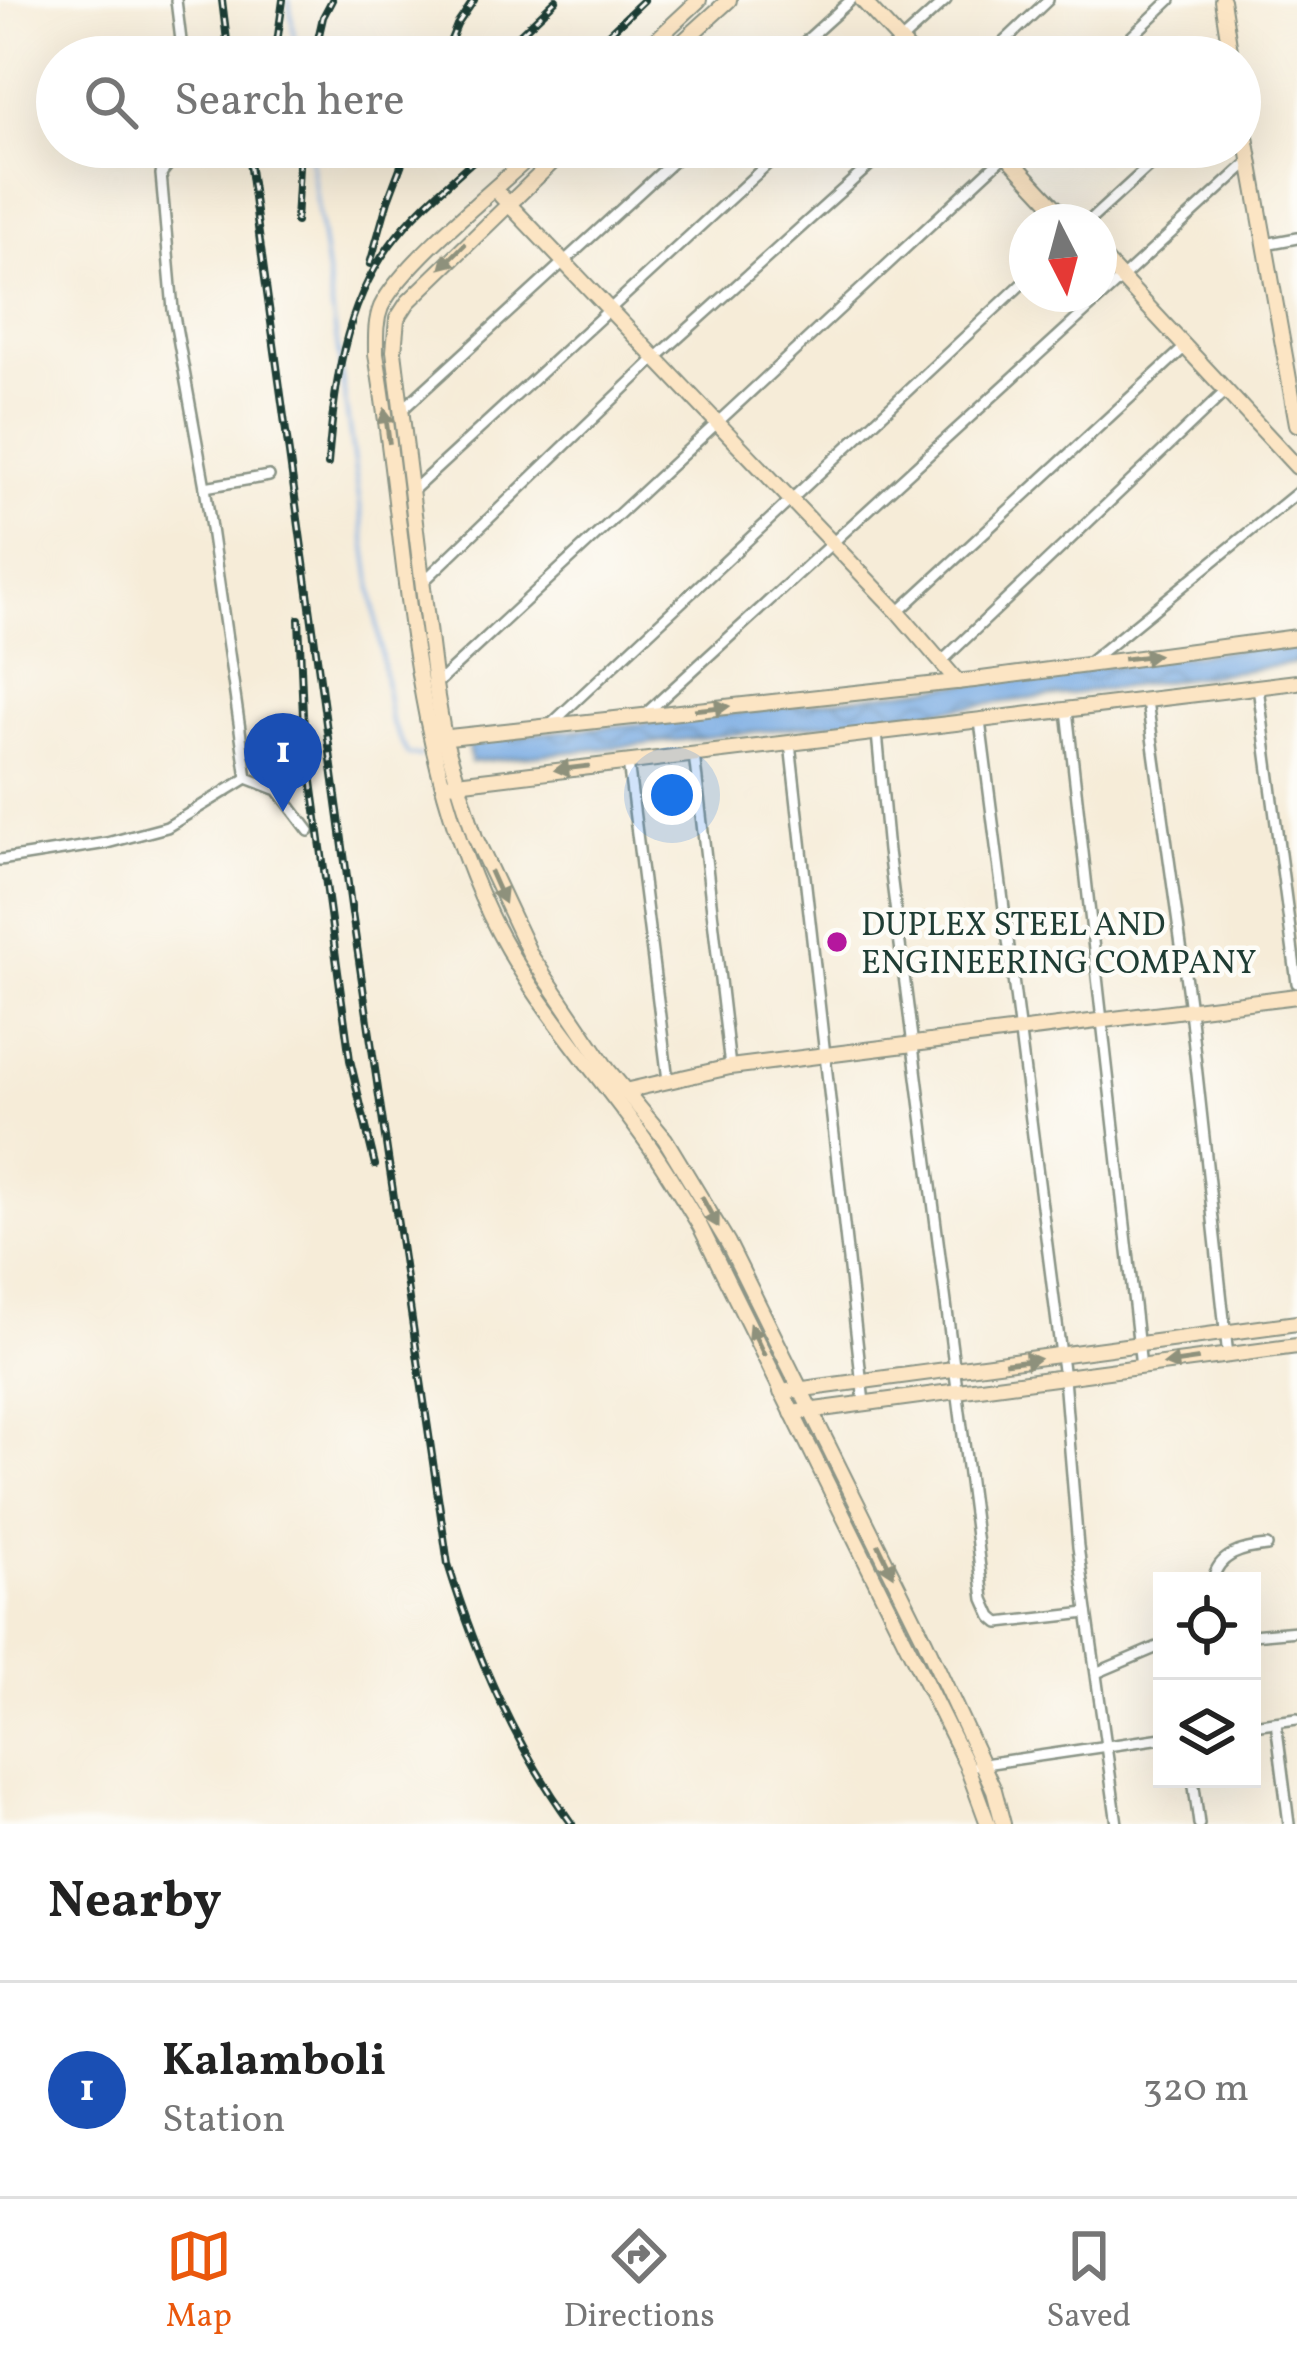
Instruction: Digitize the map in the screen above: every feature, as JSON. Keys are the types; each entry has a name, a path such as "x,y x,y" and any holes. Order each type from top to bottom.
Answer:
{"street":[{"path":"176,0 180,36"},
{"path":"660,36 699,0"},
{"path":"689,36 729,0"},
{"path":"811,36 850,0"},
{"path":"862,0 895,36"},
{"path":"906,36 946,0"},
{"path":"1010,36 1048,0"},
{"path":"1132,36 1170,0"},
{"path":"1222,0 1228,36"},
{"path":"166,168 161,175 173,310 205,487 247,778"},
{"path":"518,168 416,262 392,289 378,316 376,353 438,743 490,916 531,986 652,1149 700,1226 975,1766 988,1824"},
{"path":"438,743 394,351 397,319 408,302 546,168"},
{"path":"401,410 666,168"},
{"path":"398,502 763,168"},
{"path":"422,583 657,357 867,168"},
{"path":"435,686 987,168"},
{"path":"1022,168 1053,204"},
{"path":"1108,204 1147,168"},
{"path":"643,716 1242,168"},
{"path":"1251,168 1297,424"},
{"path":"496,189 898,612 958,682"},
{"path":"1265,244 1297,238"},
{"path":"1117,274 1297,467"},
{"path":"548,726 1009,296"},
{"path":"898,612 1185,347"},
{"path":"941,662 1226,391"},
{"path":"205,487 269,476"},
{"path":"1087,664 1297,493"},
{"path":"438,743 1297,637"},
{"path":"449,781 1297,682"},
{"path":"1258,687 1297,983"},
{"path":"1148,701 1190,1010 1228,1356"},
{"path":"1067,710 1141,1367"},
{"path":"980,721 1117,1824"},
{"path":"878,733 888,851 987,1610 999,1623 1012,1624 1088,1612"},
{"path":"790,743 864,1403"},
{"path":"694,754 730,1067"},
{"path":"628,762 668,1080"},
{"path":"247,778 278,790 309,831"},
{"path":"0,860 107,844 166,826 247,778"},
{"path":"449,781 524,944 608,1070 692,1180 813,1409 1003,1824"},
{"path":"609,1095 730,1067 1297,996"},
{"path":"781,1392 1297,1323"},
{"path":"792,1413 1297,1346"},
{"path":"1216,1572 1219,1564 1236,1552 1267,1546"},
{"path":"1261,1634 1297,1630"},
{"path":"1096,1673 1153,1649"},
{"path":"1261,1724 1297,1719"},
{"path":"1276,1722 1289,1824"},
{"path":"975,1766 1153,1739"},
{"path":"1194,1788 1199,1824"}],"water":[{"path":"1297,642 1297,663 885,717 471,762 467,740 678,720"}],"waterway":[{"path":"289,0 294,36"},
{"path":"312,168 391,722 408,755 421,756"}],"railway":[{"path":"222,0 226,36"},
{"path":"278,36 283,0"},
{"path":"319,36 332,0"},
{"path":"453,36 474,0"},
{"path":"518,36 556,0"},
{"path":"606,36 644,0"},
{"path":"250,168 448,1564 499,1699 532,1763 572,1824"},
{"path":"296,222 299,168"},
{"path":"370,264 400,168"},
{"path":"328,464 344,350 361,296 390,245 465,168"},
{"path":"299,619 303,716 350,1060 375,1165"}],"place":[{"name":"Kalamboli","path":"283,812"},
{"name":"DUPLEX STEEL AND ENGINEERING COMPANY","path":"837,942"}]}
